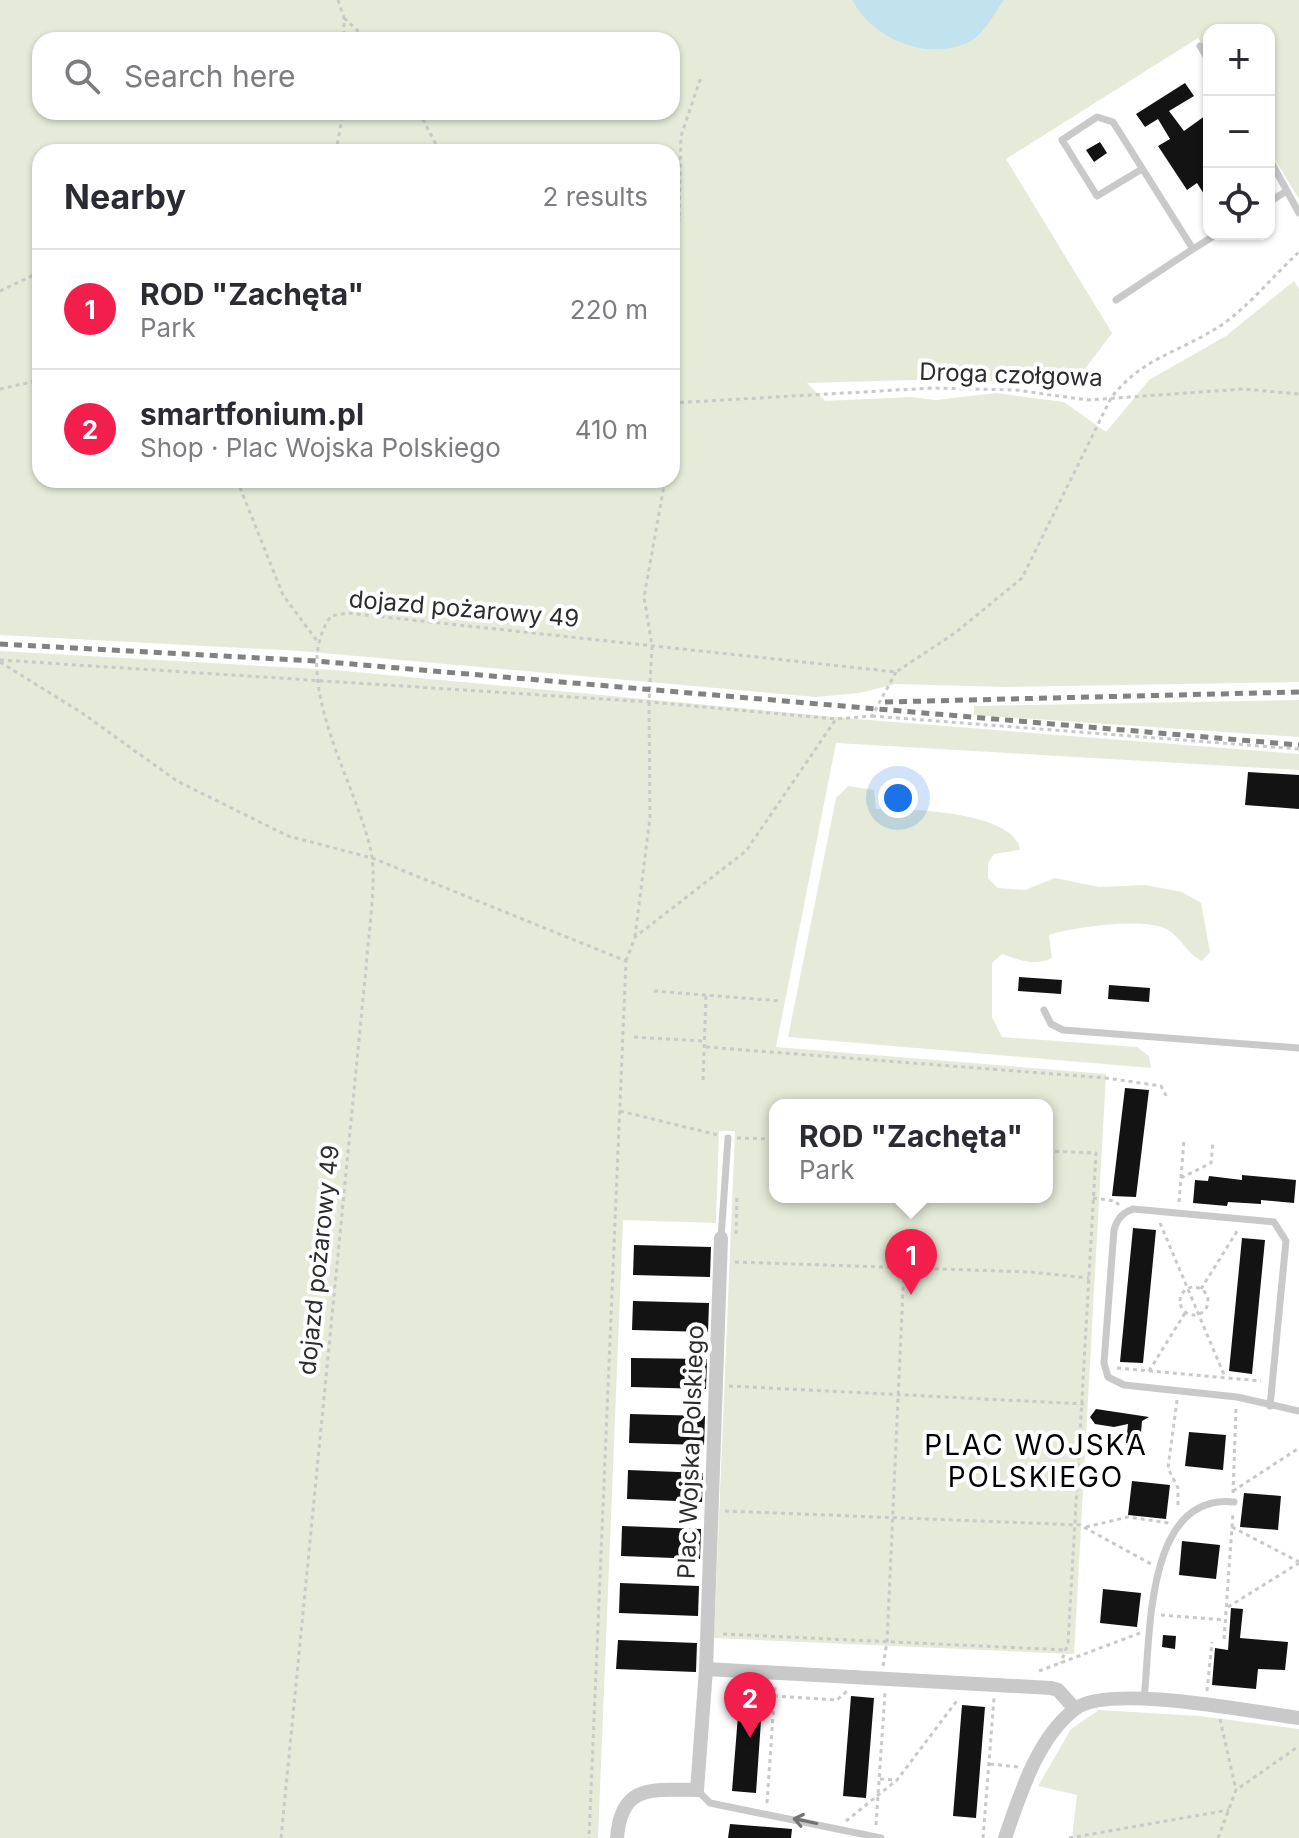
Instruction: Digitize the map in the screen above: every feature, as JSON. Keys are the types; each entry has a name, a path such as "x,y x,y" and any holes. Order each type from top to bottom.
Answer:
{"street":[{"name":"Plac Wojska Polskiego","path":"697,1790 706,1669 721,1238"},
{"path":"706,1669 1051,1688 1058,1690 1075,1709"},
{"path":"1005,1838 1035,1763 1075,1709 1102,1698 1144,1699 1299,1718"},
{"path":"617,1838 620,1815 635,1796 652,1789 697,1790"}],"lane":[{"path":"1200,46 1203,51"},
{"path":"1142,169 1097,196 1062,140 1097,117 1113,122 1193,249"},
{"path":"1275,168 1285,192 1299,213"},
{"path":"1275,198 1285,192"},
{"path":"1116,300 1207,240"},
{"path":"1044,1010 1051,1024 1063,1030 1299,1048"},
{"path":"721,1238 728,1138"},
{"path":"1270,1406 1286,1241 1274,1222 1126,1212 1117,1220 1114,1230 1104,1366 1112,1381 1178,1392 1237,1397 1270,1406 1299,1411"},
{"path":"1144,1699 1159,1569 1165,1545 1177,1524 1204,1504 1216,1500 1234,1502"},
{"path":"697,1790 710,1803 878,1834"}],"path":[{"path":"338,0 344,18 344,32"},
{"path":"344,18 359,32"},
{"path":"680,178 681,136 701,77"},
{"path":"337,144 342,120"},
{"path":"423,120 436,144"},
{"path":"872,716 896,672 955,633 1022,578 1111,398 1126,378 1151,361 1223,324 1299,252"},
{"path":"0,291 32,276"},
{"path":"0,389 32,382"},
{"name":"Droga czołgowa","path":"680,403 932,388 1016,390 1088,400 1243,389 1299,394"},
{"path":"240,488 283,595 317,641"},
{"path":"589,1838 626,961 635,937 650,817 652,646 644,597 666,488"},
{"name":"dojazd pożarowy 49","path":"281,1838 364,984 372,858 316,678 317,641 331,616 347,613 896,672"},
{"path":"1,661 316,678 836,719 872,716 1299,749"},
{"path":"1,661 177,781 288,836 372,858 626,961"},
{"path":"635,937 746,851 836,719"},
{"path":"654,991 781,1001"},
{"path":"703,1080 706,995"},
{"path":"634,1037 703,1041"},
{"path":"706,1047 1153,1083 1161,1086 1168,1099"},
{"path":"620,1111 728,1138"},
{"path":"738,1138 769,1139"},
{"path":"1178,1214 1184,1140"},
{"path":"1181,1178 1211,1163 1213,1143"},
{"path":"1053,1151 1096,1153 1087,1366 1066,1650 1061,1663"},
{"path":"1093,1198 1115,1201 1126,1212"},
{"path":"1157,1212 1225,1377"},
{"path":"1201,1289 1240,1227 1241,1219"},
{"path":"735,1262 904,1267 1089,1278"},
{"path":"886,1669 883,1669 887,1642 904,1267"},
{"path":"1189,1288 1201,1289"},
{"path":"1185,1313 1179,1300 1189,1288"},
{"path":"1199,1314 1208,1303 1201,1289"},
{"path":"1185,1313 1199,1314"},
{"path":"1149,1371 1185,1313"},
{"path":"1114,1367 1273,1382"},
{"path":"729,1386 1084,1404"},
{"path":"1085,1527 1128,1517 1177,1524 1178,1488 1168,1468 1178,1392"},
{"path":"1224,1639 1234,1502 1237,1397"},
{"path":"1233,1491 1299,1448"},
{"path":"725,1511 1076,1525 1085,1527 1159,1569"},
{"path":"1232,1527 1299,1562"},
{"path":"1227,1607 1299,1562"},
{"path":"1153,1615 1226,1620"},
{"path":"1034,1673 1117,1639 1152,1630"},
{"path":"723,1634 1066,1650"},
{"path":"1207,1699 1212,1642"},
{"path":"766,1807 775,1679"},
{"path":"774,1696 837,1700 844,1697 852,1684"},
{"path":"878,1834 885,1686"},
{"path":"843,1823 897,1780 928,1744 963,1691"},
{"path":"983,1838 995,1693"},
{"path":"1218,1838 1236,1790 1220,1717"},
{"path":"1236,1790 1299,1746"},
{"path":"990,1764 1022,1769"},
{"path":"880,1779 897,1780"},
{"path":"1069,1838 1229,1810"}],"green space":[{"path":"0,0 852,0 856,7 985,27 1004,0 1299,0 1299,199 1275,160 1275,24 1203,24 1203,45 1198,38 1006,159 1112,333 1072,386 949,379 807,383 825,401 910,397 936,400 996,393 1064,402 1106,432 1149,380 1226,336 1294,281 1299,289 1299,682 1007,687 896,684 859,693 816,697 300,651 0,635"},
{"path":"0,651 334,670 856,719 1299,754 1299,770 836,743 776,1047 1106,1074 1074,1654 714,1638 735,1131 719,1131 716,1223 623,1220 598,1838 0,1838"},
{"path":"1299,700 1299,737 974,715 974,706"},
{"path":"848,786 874,790 876,809 958,815 1000,827 1014,837 1020,850 994,854 988,863 988,878 998,888 1025,890 1055,878 1099,887 1145,885 1182,892 1201,903 1210,952 1202,961 1164,928 1123,924 1049,935 1052,958 1045,961 1027,962 1002,954 992,963 992,1017 1002,1037 1137,1047 1149,1056 1151,1068 788,1037 836,798"},
{"path":"1099,1710 1199,1716 1299,1729 1299,1838 1072,1838 1077,1795 1038,1786 1071,1729"}],"water":[{"path":"852,0 1004,0 973,40 951,48 934,49 918,48 887,35 861,14"}],"building":[{"path":"1185,83 1194,96 1169,111 1184,131 1203,117 1203,192 1197,183 1187,190 1158,146 1170,139 1158,119 1145,127 1136,114"},
{"path":"1100,142 1107,153 1094,162 1086,150"},
{"path":"1248,772 1299,775 1299,809 1245,805"},
{"path":"1019,977 1062,980 1061,994 1018,991"},
{"path":"1109,985 1150,988 1149,1002 1108,999"},
{"path":"1125,1088 1149,1090 1136,1197 1112,1196"},
{"path":"1242,1175 1296,1180 1294,1203 1261,1200 1261,1204 1228,1202 1227,1206 1193,1203 1195,1180 1208,1181 1209,1176 1242,1180"},
{"path":"1133,1228 1156,1230 1143,1363 1120,1362"},
{"path":"1242,1238 1265,1240 1252,1374 1229,1371"},
{"path":"634,1245 711,1247 710,1277 633,1275"},
{"path":"633,1301 709,1303 708,1332 632,1330"},
{"path":"631,1358 707,1359 706,1389 631,1387"},
{"path":"1096,1409 1149,1417 1142,1421 1140,1444 1126,1443 1128,1424 1114,1427 1095,1424 1090,1417"},
{"path":"630,1414 705,1416 704,1445 629,1443"},
{"path":"1189,1432 1226,1435 1223,1470 1185,1466"},
{"path":"628,1470 703,1473 702,1502 627,1499"},
{"path":"1132,1481 1170,1485 1166,1519 1128,1515"},
{"path":"1244,1493 1281,1496 1278,1530 1240,1527"},
{"path":"622,1526 701,1529 700,1559 621,1556"},
{"path":"1182,1541 1220,1545 1216,1579 1179,1575"},
{"path":"620,1583 699,1586 698,1616 619,1613"},
{"path":"1103,1589 1141,1593 1137,1627 1100,1623"},
{"path":"1231,1608 1243,1609 1240,1638 1288,1642 1285,1670 1258,1669 1256,1689 1212,1685 1215,1648 1228,1650"},
{"path":"1163,1635 1176,1636 1175,1649 1162,1647"},
{"path":"618,1640 697,1643 696,1672 616,1669"},
{"path":"740,1690 763,1692 756,1793 732,1791"},
{"path":"851,1696 874,1698 866,1798 843,1796"},
{"path":"962,1705 985,1707 976,1818 953,1816"},
{"path":"730,1824 792,1829 791,1838 728,1838"}],"railway":[{"path":"0,644 316,661 1299,745"},
{"path":"885,702 1299,692"}],"place":[{"name":"ROD \"Zachęta\"","path":"911,1295"},
{"name":"smartfonium.pl","path":"750,1738"}],"district":[{"name":"PLAC WOJSKA POLSKIEGO","path":"1036,1461"}]}
